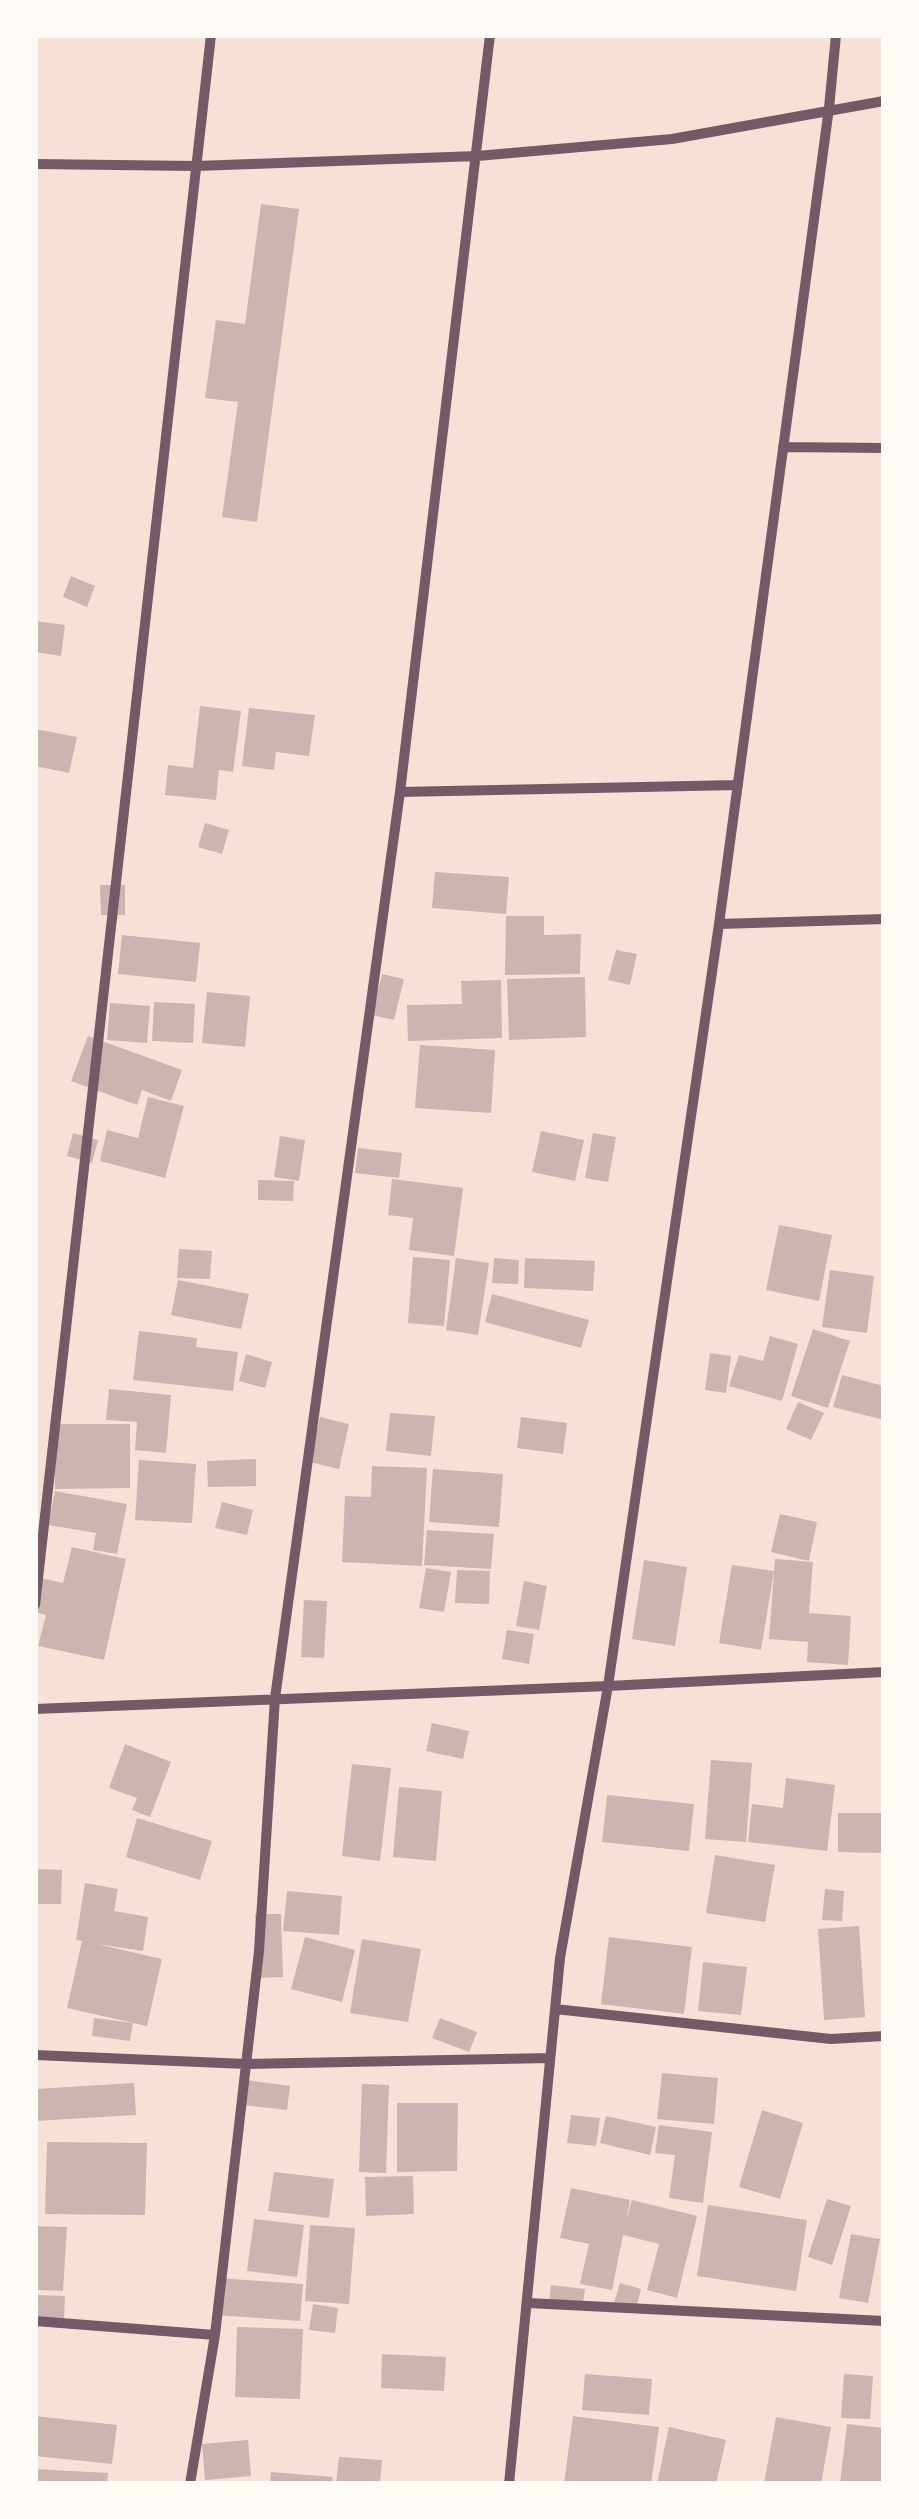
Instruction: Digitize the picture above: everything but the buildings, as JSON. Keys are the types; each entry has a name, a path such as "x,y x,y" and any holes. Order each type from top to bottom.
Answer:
{"street":[{"path":"35,1605 211,35"},
{"path":"190,2484 214,2335 259,1951 275,1698 400,792 490,35"},
{"path":"509,2484 560,1958 608,1686 719,924 836,35"},
{"path":"35,164 196,166 478,156 672,138 884,101"},
{"path":"784,447 884,448"},
{"path":"400,792 738,784"},
{"path":"719,924 884,919"},
{"path":"35,1709 884,1672"},
{"path":"555,2009 831,2040 884,2036"},
{"path":"35,2055 246,2064 550,2058"},
{"path":"528,2303 884,2321"},
{"path":"35,2320 214,2335"}]}
